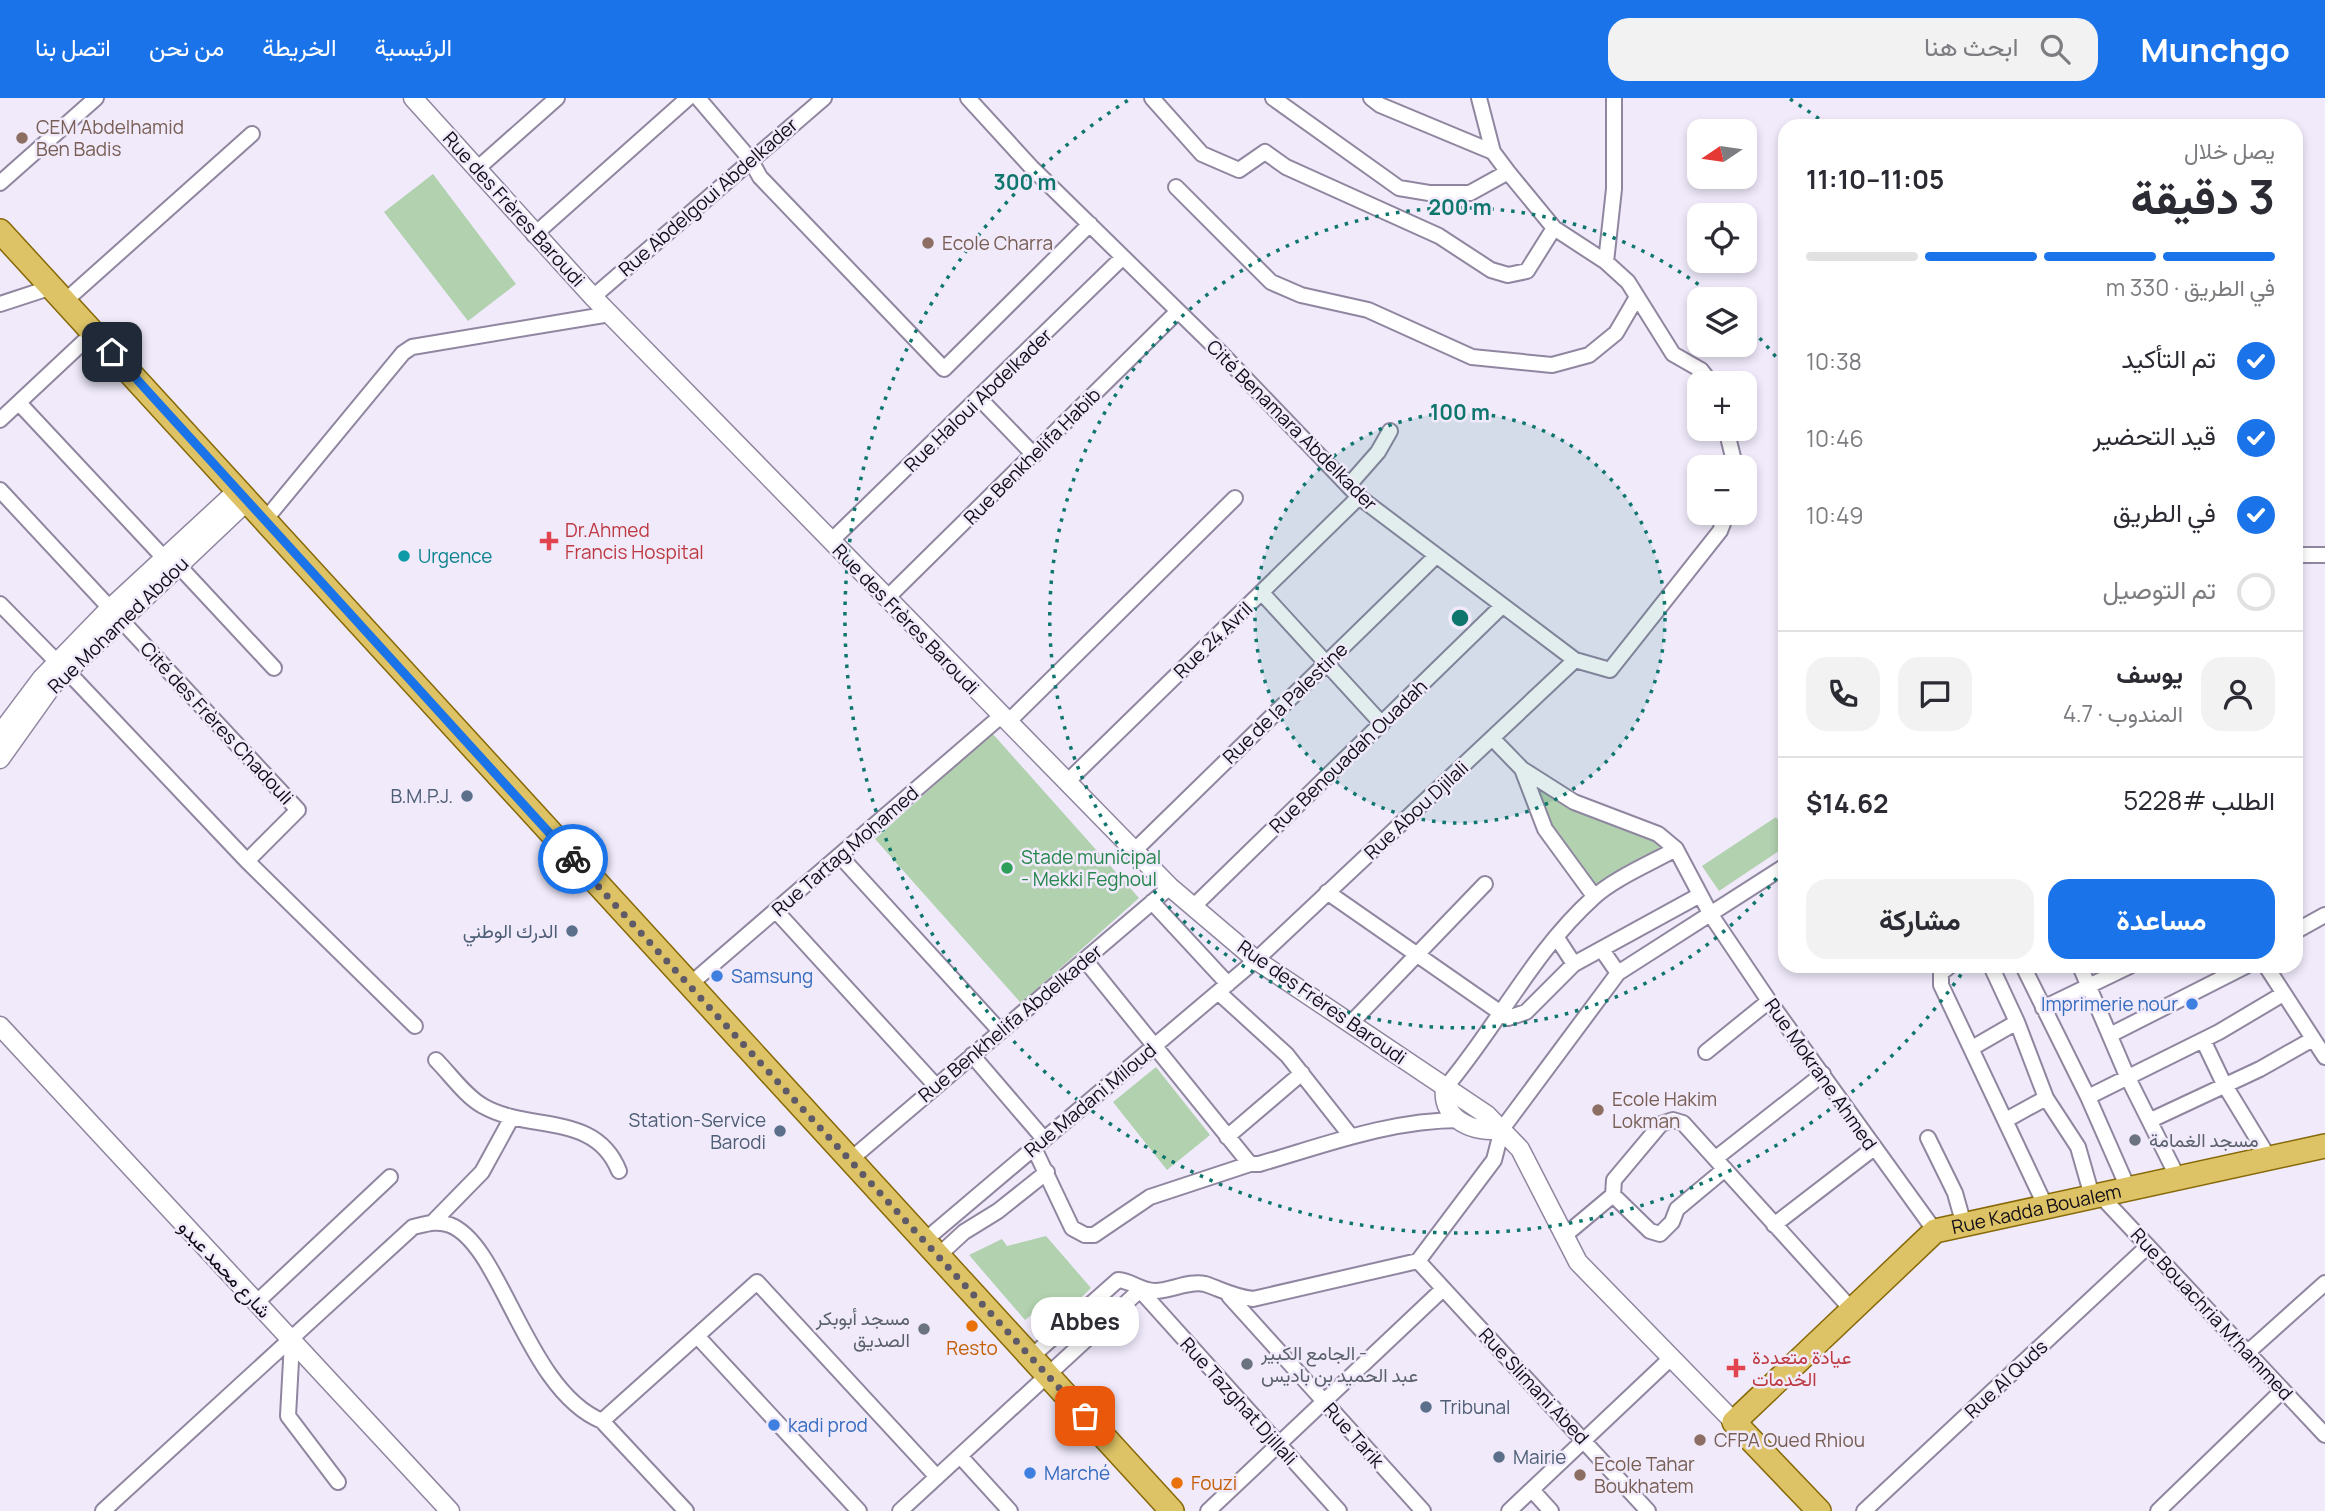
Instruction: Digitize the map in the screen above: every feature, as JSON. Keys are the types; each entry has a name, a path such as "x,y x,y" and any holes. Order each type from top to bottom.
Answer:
{"main road":[{"path":"0,231 688,986 1172,1511"},
{"name":"Rue Kadda Boualem","path":"1734,1422 1935,1231 2325,1146"},
{"path":"1734,1422 1819,1511"}],"street":[{"path":"0,183 96,98"},
{"name":"Rue des Frères Baroudi","path":"414,98 534,235 593,297 1170,887 1256,960 1503,1129"},
{"path":"478,168 557,98"},
{"path":"534,235 688,98"},
{"path":"698,98 750,159 760,177 944,369 1090,224"},
{"name":"Rue Abdelgoui Abdelkader","path":"593,297 824,98"},
{"name":"Cité Benamara Abdelkader","path":"968,98 1032,168 1222,354 1359,497 1575,660"},
{"path":"1152,98 1202,154 1239,170 1265,152 1286,167 1439,236 1491,270 1508,275 1527,271 1554,228"},
{"path":"1273,98 1399,187 1470,194 1508,172"},
{"path":"1371,98 1380,105 1493,152"},
{"path":"1479,98 1493,152 1508,172 1554,228 1605,261 1628,282 1673,354 1702,371"},
{"path":"1605,261 1614,189 1614,98"},
{"path":"0,304 58,294 252,134"},
{"path":"1176,187 1272,282 1301,295 1368,310 1472,357 1552,365 1589,355 1616,333 1637,297"},
{"name":"Rue Haloui Abdelkader","path":"831,541 1123,257"},
{"name":"Rue Benkhelifa Habib","path":"887,598 1177,312"},
{"path":"265,520 403,353 412,347 610,314"},
{"path":"0,421 94,332"},
{"path":"980,399 1034,455"},
{"path":"19,403 274,668"},
{"path":"1349,485 1378,452 1390,430"},
{"name":"Cité des Frères Chadouli","path":"0,490 298,810 247,861"},
{"name":"Rue Mohamed Abdou","path":"3,722 243,495"},
{"name":"Rue 24 Avril","path":"1067,782 1359,497"},
{"name":"Rue Tartag Mohamed","path":"688,986 1004,719 1235,498"},
{"path":"1575,660 1610,670 1722,525"},
{"name":"Rue de la Palestine","path":"1134,851 1436,556"},
{"path":"2303,556 2322,558"},
{"path":"1262,593 1381,724"},
{"path":"0,604 247,861 415,1026"},
{"name":"Rue Benouadah Ouadah","path":"1194,906 1502,606"},
{"name":"Rue Abou Djilali","path":"1256,960 1575,660"},
{"name":"Rue Mohamed Abdou","path":"0,759 62,666"},
{"path":"1493,739 1522,769 1574,802 1658,834 1676,849 1594,896 1557,938 1499,1014 1471,1058 1445,1088 1443,1100 1460,1120 1484,1133 1503,1129"},
{"path":"1522,769 1545,829 1594,896"},
{"name":"Rue Mokrane Ahmed","path":"1676,849 1712,915 1769,1001 1935,1231"},
{"path":"840,856 1000,1031"},
{"path":"1031,1357 1118,1280 1128,1281 1140,1290 1157,1292 1202,1283 1229,1296 1252,1299 1418,1261 1494,1160 1503,1129 1618,973 1778,871"},
{"path":"1350,1024 1485,884"},
{"name":"Rue Benkhelifa Abdelkader","path":"850,1160 1170,887"},
{"path":"1327,892 1508,1018 1527,1012 1574,964 1700,895"},
{"path":"1152,902 1223,988 1287,1055 1350,1135"},
{"path":"776,911 936,1086"},
{"path":"2303,927 2325,915"},
{"path":"1557,938 1574,964"},
{"path":"1602,950 1618,973"},
{"path":"1085,960 1250,1164"},
{"name":"Rue Madani Miloud","path":"931,1248 1039,1143 1256,960"},
{"path":"1941,973 1941,985 2046,1207"},
{"path":"1994,973 2018,1023 2046,1098 2078,1147 2095,1195"},
{"path":"2027,973 2088,1097 2128,1188"},
{"path":"2083,973 2127,1076 2178,1178"},
{"path":"2043,1008 2115,973"},
{"path":"2110,1035 2232,973"},
{"path":"2270,973 2325,1057"},
{"path":"2088,1097 2203,1040 2283,994"},
{"path":"1706,1052 1769,1001"},
{"path":"1972,1048 2018,1023"},
{"name":"شارع محمد عبدو","path":"0,1026 450,1511"},
{"path":"2151,1120 2260,1069 2313,1039"},
{"path":"2203,1040 2224,1084 2269,1158"},
{"path":"972,1055 1039,1143 1047,1172 1072,1228 1085,1235 1094,1235 1150,1197 1250,1164 1259,1164 1350,1135 1431,1120 1460,1120"},
{"path":"436,1060 480,1105 511,1119 582,1130 612,1153 620,1171"},
{"path":"1227,1137 1302,1073"},
{"path":"1613,1195 1650,1231 1660,1234 1672,1222 1677,1209 1720,1164 1823,1074"},
{"path":"2006,1120 2046,1098"},
{"path":"433,1222 482,1172 511,1119"},
{"path":"1564,1236 1613,1195 1614,1180 1666,1121 1684,1123 1853,1311"},
{"path":"1503,1129 1520,1149 1544,1190 1578,1262 1734,1422"},
{"path":"1928,1138 1955,1193 1964,1225"},
{"path":"1774,1225 1874,1148"},
{"name":"Rue Madani Miloud","path":"931,1248 998,1211 1047,1172"},
{"path":"256,1303 390,1177"},
{"name":"Rue Bouachria M'hammed","path":"2095,1195 2148,1246 2325,1434"},
{"path":"103,1511 292,1342 414,1227 433,1222 452,1226 470,1240 537,1360 587,1415 602,1421 686,1511"},
{"name":"Rue Al Quds","path":"1864,1511 2148,1246"},
{"name":"Rue Slimani Abed","path":"1418,1261 1648,1511"},
{"path":"602,1421 757,1282 937,1476"},
{"path":"2248,1352 2325,1283"},
{"path":"1208,1511 1443,1289"},
{"path":"900,1511 1140,1290"},
{"name":"Rue Tazghat Djillali","path":"1140,1290 1339,1511"},
{"name":"Rue Tarik","path":"1229,1296 1423,1511"},
{"path":"698,1337 859,1511"},
{"path":"292,1342 288,1416 338,1482"},
{"path":"1509,1511 1671,1358"},
{"path":"2158,1511 2283,1390"},
{"path":"960,1456 1010,1511"},
{"path":"1532,1490 1551,1511"}],"green space":[{"path":"433,174 516,284 468,321 384,212"},
{"name":"Stade municipal - Mekki Feghoul","path":"992,733 1139,898 1021,1003 875,839"},
{"path":"1549,791 1651,836 1666,847 1594,891 1549,825 1535,792"},
{"path":"1776,817 1778,820 1778,852 1719,891 1702,866"},
{"path":"1156,1067 1210,1135 1167,1170 1113,1102"},
{"path":"1046,1236 1091,1288 1050,1328 1035,1312 1025,1320 969,1255 1002,1239 1007,1246"}],"way so far":[{"path":"573,859 1085,1416"}],"place":[{"name":"CEM Abdelhamid Ben Badis","path":"22,138"},
{"name":"Ecole Charra","path":"928,243"},
{"name":"Dr.Ahmed Francis Hospital","path":"549,541"},
{"name":"Urgence","path":"404,556"},
{"name":"B.M.P.J.","path":"467,796"},
{"name":"Stade municipal - Mekki Feghoul","path":"1007,868"},
{"name":"الدرك الوطني","path":"572,931"},
{"name":"Samsung","path":"717,976"},
{"name":"Imprimerie nour","path":"2192,1004"},
{"name":"Ecole Hakim Lokman","path":"1598,1110"},
{"name":"Station-Service Barodi","path":"780,1131"},
{"name":"مسجد الغمامة","path":"2135,1140"},
{"name":"Resto","path":"972,1326"},
{"name":"مسجد أبوبكر الصديق","path":"924,1329"},
{"name":"الجامع الكبير - عبد الحميد بن باديس","path":"1247,1364"},
{"name":"عيادة متعددة الخدمات","path":"1736,1368"},
{"name":"Tribunal","path":"1426,1407"},
{"name":"Abbes","path":"1085,1416"},
{"name":"kadi prod","path":"774,1425"},
{"name":"CFPA Oued Rhiou","path":"1700,1440"},
{"name":"Mairie","path":"1499,1457"},
{"name":"Marché","path":"1030,1473"},
{"name":"Ecole Tahar Boukhatem","path":"1580,1475"},
{"name":"Fouzi","path":"1177,1483"}],"route":[{"path":"112,352 573,859"}]}
